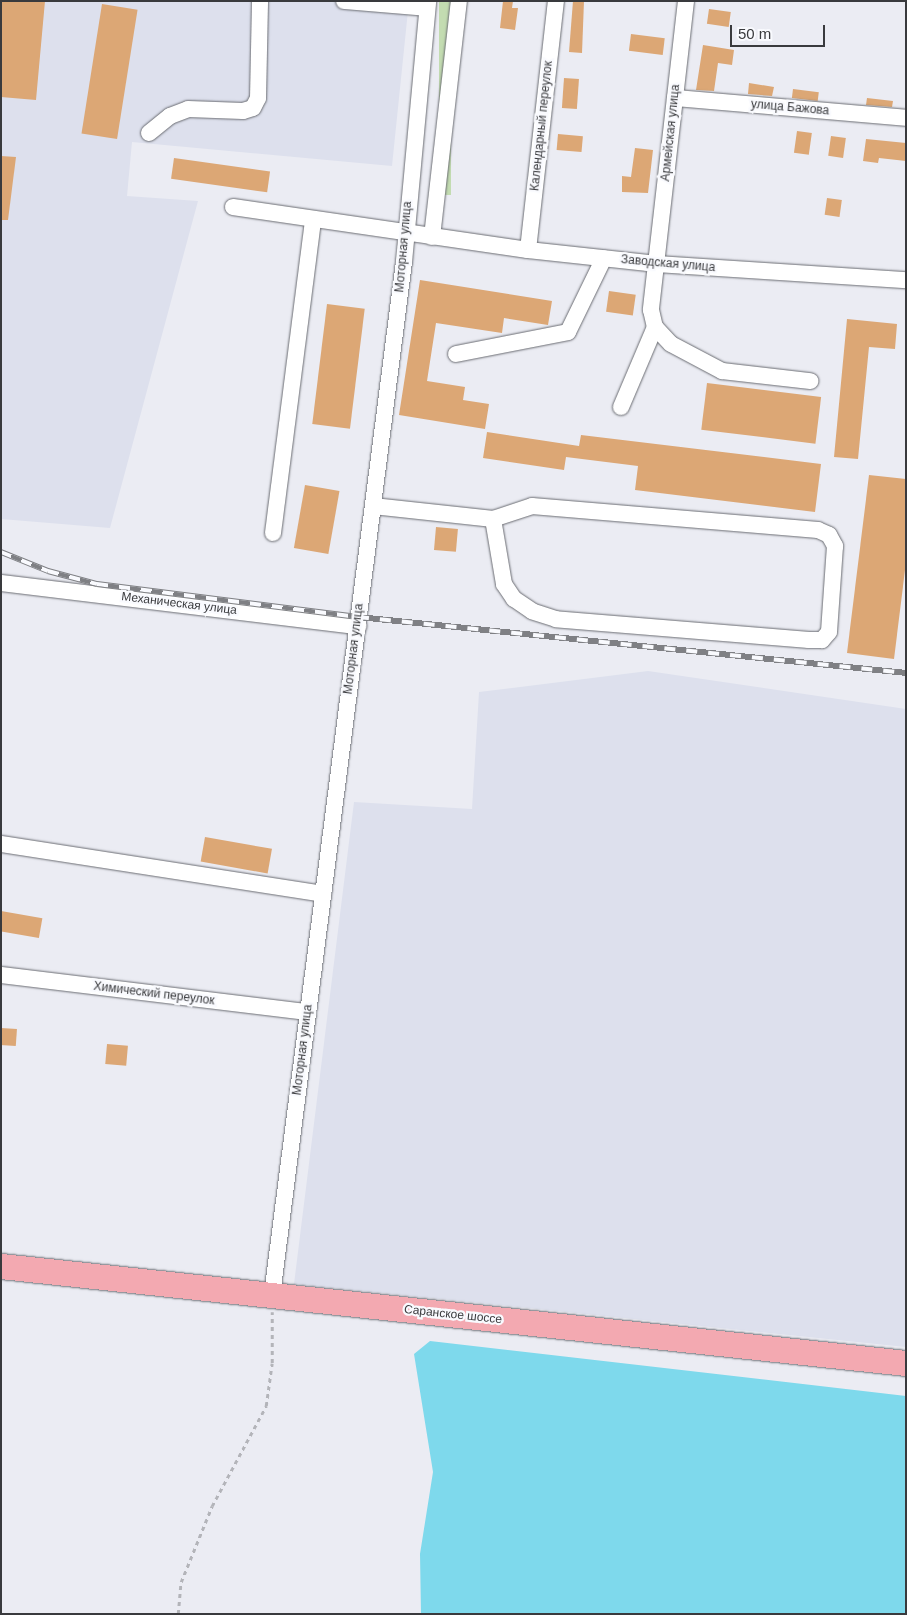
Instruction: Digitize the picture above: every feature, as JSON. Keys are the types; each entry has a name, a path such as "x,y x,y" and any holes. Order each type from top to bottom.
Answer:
{"highway":[{"name":"Саранское шоссе","path":"1,1266 906,1363"}],"street":[{"path":"149,133 170,116 188,109 243,112 253,108 258,98 260,1"},
{"path":"344,1 427,5"},
{"path":"432,237 460,1"},
{"name":"Календарный переулок","path":"528,250 556,1"},
{"name":"Армейская улица","path":"655,327 651,310 686,1"},
{"name":"Моторная улица","path":"272,1295 404,262 404,233 427,5"},
{"name":"улица Бажова","path":"675,98 906,118"},
{"name":"Заводская улица","path":"233,207 528,250 657,264 906,280"},
{"path":"273,533 313,220"},
{"path":"456,354 568,332 604,258"},
{"path":"620,407 655,327 671,344 722,371 810,381"},
{"path":"373,506 493,519 532,506 818,530 829,535 835,546 829,632 822,640 808,640 556,619 532,611 514,599 504,584 493,519"},
{"name":"Механическая улица","path":"1,583 358,626"},
{"path":"1,844 323,894"},
{"name":"Химический переулок","path":"1,975 308,1012"}],"path":[{"path":"178,1614 180,1582 212,1506 266,1406 272,1363 272,1295"}],"shaded area":[{"path":"1,1 409,1 392,166 132,142 127,196 198,201 110,528 1,519"},
{"path":"648,671 906,709 906,1347 294,1284 354,802 472,809 479,692"}],"green space":[{"path":"439,1 451,1 451,195 439,195"}],"water":[{"path":"430,1341 906,1396 906,1614 421,1614 420,1554 433,1472 414,1354"}],"building":[{"path":"1,1 45,1 36,100 1,97"},
{"path":"503,1 513,1 512,8 518,8 515,30 500,28"},
{"path":"573,1 584,1 582,53 569,52"},
{"path":"102,4 138,10 117,139 82,133"},
{"path":"709,9 731,12 729,27 707,24"},
{"path":"631,34 665,38 663,55 629,51"},
{"path":"703,45 734,50 732,65 718,63 714,91 696,90"},
{"path":"564,78 579,79 577,109 562,108"},
{"path":"749,83 774,87 772,96 748,94"},
{"path":"793,89 819,92 818,101 792,98"},
{"path":"867,98 893,101 892,107 866,105"},
{"path":"797,131 812,133 809,155 794,153"},
{"path":"558,134 583,136 582,152 557,150"},
{"path":"831,136 846,138 843,158 828,156"},
{"path":"866,139 906,143 906,161 879,158 878,163 863,161"},
{"path":"635,148 653,150 648,193 622,192 622,176 631,177"},
{"path":"1,156 16,157 8,220 1,220"},
{"path":"174,158 270,171 267,192 171,179"},
{"path":"827,198 842,200 839,217 825,215"},
{"path":"420,280 552,301 548,325 504,318 502,333 436,323 427,381 465,387 463,400 489,404 485,429 399,415"},
{"path":"609,291 636,295 633,316 606,312"},
{"path":"327,304 365,309 350,429 312,424"},
{"path":"847,319 897,324 895,349 869,347 858,459 834,457"},
{"path":"707,383 821,397 815,444 701,430"},
{"path":"487,432 579,446 581,435 821,464 815,512 635,490 638,466 566,457 564,470 483,458"},
{"path":"869,475 906,479 906,562 894,659 847,653"},
{"path":"305,485 339,491 328,554 294,548"},
{"path":"436,527 458,529 456,552 434,550"},
{"path":"205,837 272,849 268,873 201,862"},
{"path":"1,911 42,918 39,938 1,931"},
{"path":"1,1028 17,1029 16,1046 1,1045"},
{"path":"107,1044 128,1046 126,1066 105,1064"}],"railway":[{"path":"1,552 48,571 97,584 358,617 906,673"}]}
